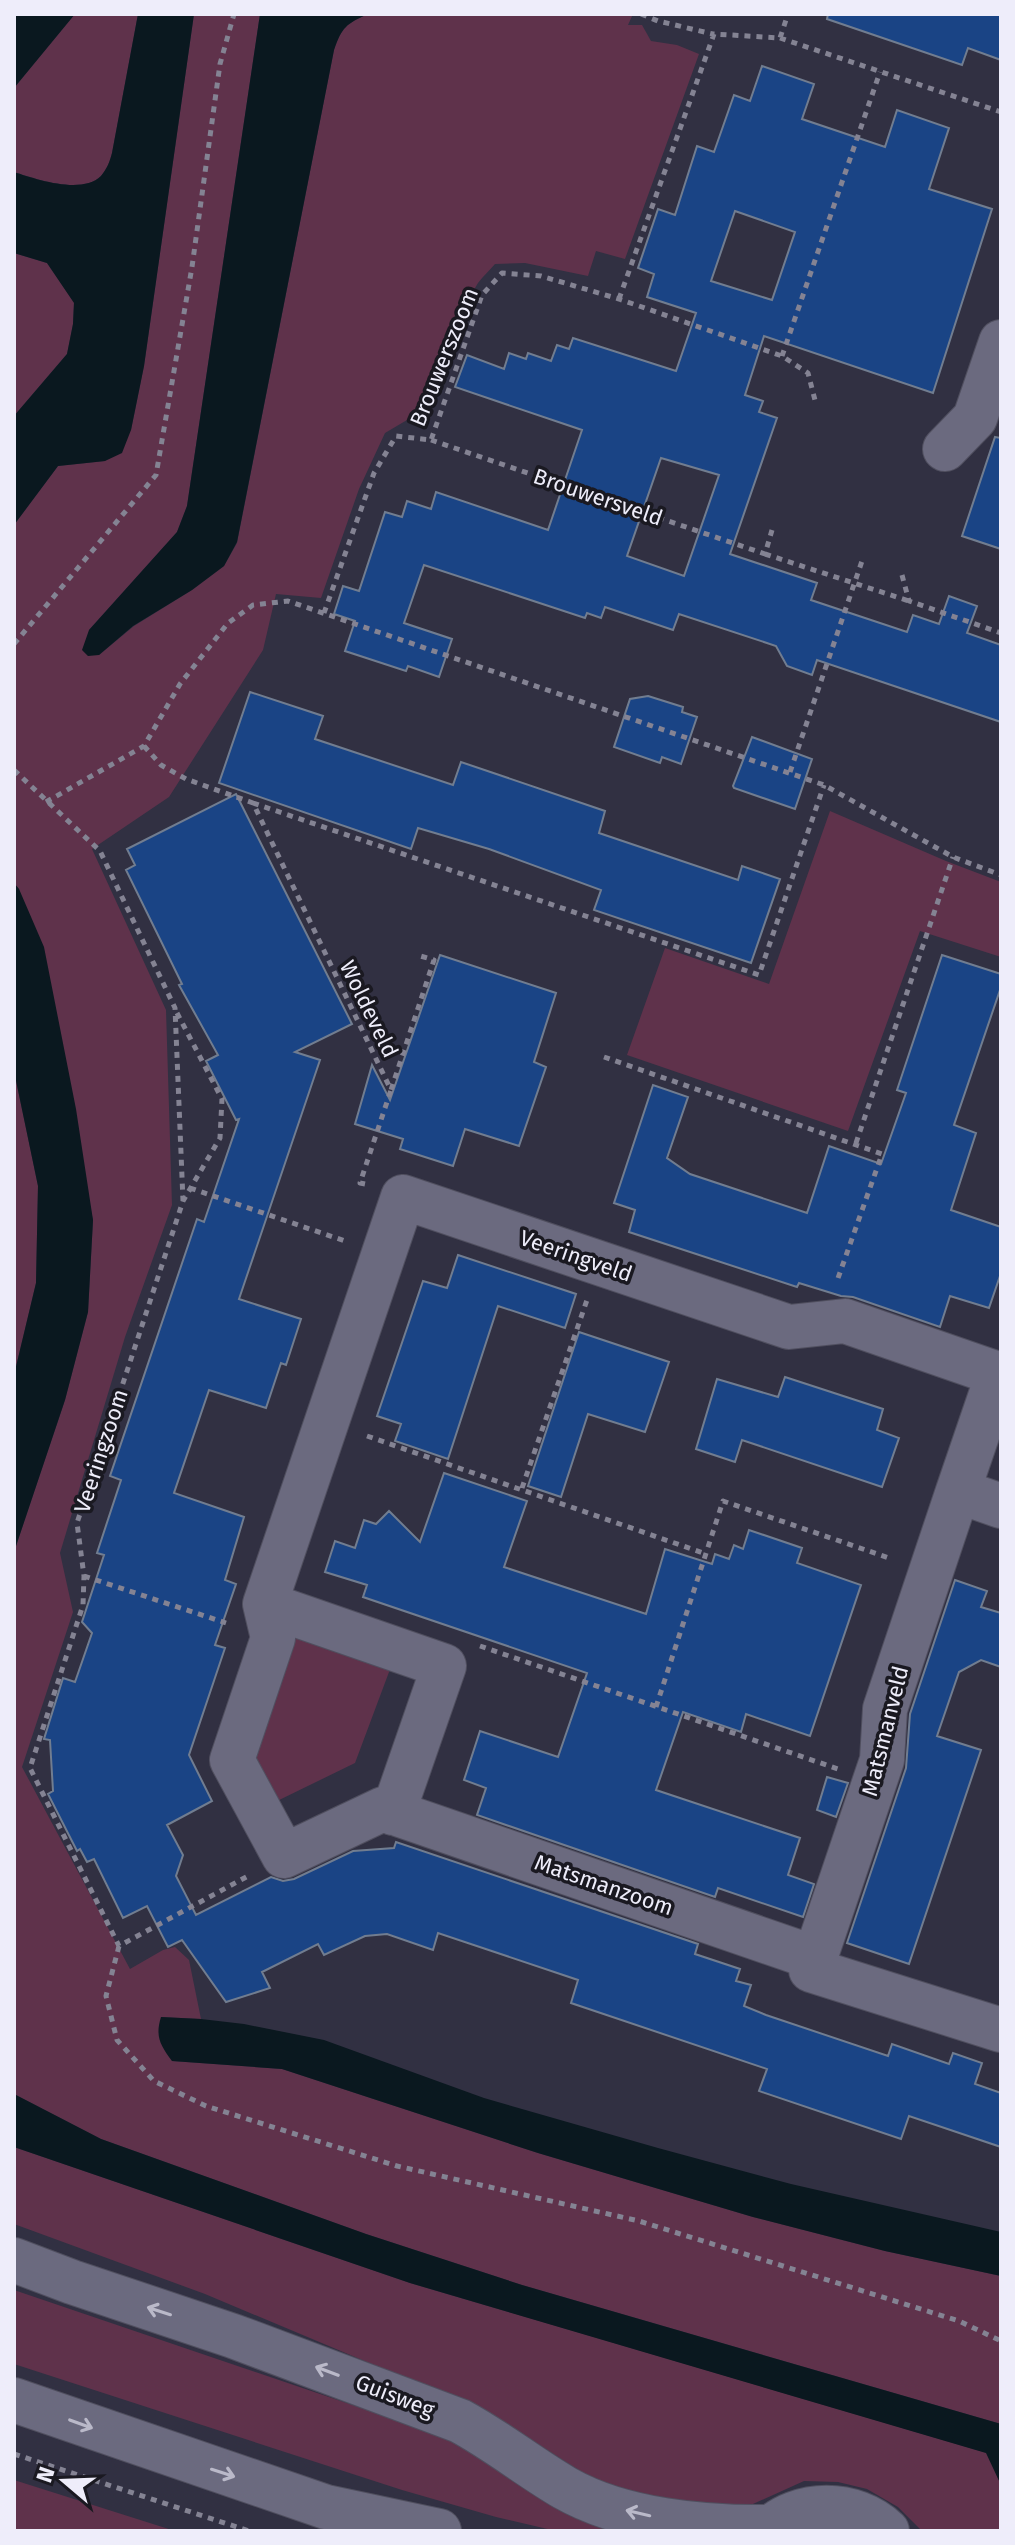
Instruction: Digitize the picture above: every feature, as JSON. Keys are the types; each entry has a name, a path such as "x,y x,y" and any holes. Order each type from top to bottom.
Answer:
{"street":[{"path":"945,449 988,422 1001,342"},
{"path":"269,1621 444,1666 393,1813 383,1809 284,1856 232,1760 269,1621 328,1423 403,1197"},
{"name":"Veeringveld","path":"403,1197 789,1327 845,1321 1000,1371 958,1491"},
{"path":"958,1491 1001,1506"},
{"name":"Matsmanveld","path":"813,1964 882,1760 885,1709 958,1491"},
{"name":"Matsmanzoom","path":"393,1813 1001,2030"},
{"name":"Guisweg","path":"14,2260 233,2336 460,2421 487,2435 565,2488 590,2500 682,2524 768,2529"},
{"path":"14,2400 326,2507 439,2531"},
{"path":"768,2529 797,2512 827,2507 857,2512 887,2531"}],"path":[{"path":"14,644 156,475 192,267 220,64 234,14"},
{"path":"641,14 714,34 780,38 1001,112"},
{"path":"780,38 788,14"},
{"path":"714,34 619,299 782,356 808,373 816,404"},
{"path":"782,356 880,72"},
{"name":"Brouwerszoom","path":"324,613 374,473 396,436 431,440 482,295 502,273 541,276 619,299"},
{"name":"Brouwersveld","path":"431,440 1001,633"},
{"path":"765,554 772,530"},
{"path":"790,772 862,561"},
{"path":"902,575 909,601"},
{"path":"14,770 46,802 144,746 180,684 228,623 253,605 288,601 824,785 953,857 1001,875"},
{"path":"144,746 161,765 186,779 759,975 824,785"},
{"name":"Veeringzoom","path":"46,802 106,859 175,1008 183,1201 77,1523 84,1576 83,1605 30,1768 119,1946"},
{"name":"Woldeveld","path":"253,803 391,1090"},
{"path":"856,1143 953,857"},
{"name":"Woldeveld","path":"391,1090 434,960 417,955"},
{"path":"175,1008 222,1099 220,1138 183,1201"},
{"path":"604,1057 882,1154 822,1323"},
{"path":"391,1090 360,1183 403,1197"},
{"path":"190,1188 384,1254"},
{"path":"522,1488 600,1264"},
{"path":"328,1423 706,1554"},
{"path":"656,1707 723,1501 931,1572"},
{"path":"84,1576 269,1621"},
{"path":"444,1666 480,1646 875,1781"},
{"path":"284,1856 119,1946 106,1996 117,2040 154,2081 206,2106 397,2166 639,2221 959,2321 1001,2341"},
{"path":"14,2454 249,2531"}],"shaded area":[{"path":"14,14 75,14 14,88"},
{"path":"75,14 138,14 109,162 101,176 93,182 71,185 14,172 14,88"},
{"path":"138,14 194,14 144,366 131,430 122,453 105,461 58,466 14,525 14,416 67,354 74,303 47,263 14,253 14,172 71,185 93,182 101,176 112,153"},
{"path":"194,14 260,14 187,506 177,532 89,630 99,655 134,626 224,566 237,543 334,50 346,27 368,14 633,14 628,25 642,25 651,41 677,45 699,54 625,259 596,251 588,276 525,263 495,264 482,278 462,315 426,418 407,420 385,433 359,489 321,598 276,594 263,650 169,797 92,849 166,1010 172,1205 125,1337 60,1553 73,1612 22,1767 130,1969 163,1950 175,1947 189,1960 201,2019 161,2017 172,2061 282,2069 538,2153 753,2217 885,2251 1001,2276 1001,2424 522,2285 366,2234 101,2139 14,2094 14,1552 65,1400 88,1312 93,1220 19,889 14,883 14,525 58,466 105,461 131,430 144,366"},
{"path":"260,14 368,14 346,27 334,50 237,542 224,566 192,590 133,626 99,655 88,656 82,650 89,630 177,532 187,506"},
{"path":"14,253 47,263 74,302 67,354 14,416"},
{"path":"830,811 1001,882 1001,957 920,931 848,1131 627,1055 665,948 769,984"},
{"path":"14,883 44,947 76,1109 93,1220 88,1312 65,1400 14,1552 14,1375 36,1283 38,1186 14,1071"},
{"path":"14,1071 38,1186 36,1283 14,1375"},
{"path":"291,1630 392,1664 355,1763 273,1803 247,1753"},
{"path":"161,2017 244,2024 324,2040 484,2098 658,2148 791,2184 1001,2232 1001,2276 885,2251 753,2217 538,2153 282,2069 172,2061 160,2040 158,2030"},
{"path":"14,2094 101,2139 366,2234 522,2285 1001,2424 1001,2485 986,2453 410,2283 14,2147"},
{"path":"14,2147 410,2283 987,2453 1001,2485 1001,2531 922,2531 898,2507 867,2489 838,2482 804,2481 744,2508 640,2496 594,2480 493,2415 205,2294 14,2224"},
{"path":"14,2290 423,2429 469,2449 626,2531 556,2531 496,2517 402,2490 14,2364"},
{"path":"14,2480 175,2531 14,2531"}],"building":[{"path":"828,14 1001,14 1001,60 968,48 962,65 827,19"},
{"path":"762,66 814,84 802,119 885,147 897,110 949,128 929,189 992,209 933,393 764,336 745,395 763,401 759,412 777,418 730,554 817,583 811,600 907,632 913,615 939,624 949,596 977,606 967,633 1001,645 1001,722 817,660 812,675 787,666 776,646 679,614 673,630 605,607 601,618 587,613 585,618 424,565 404,623 452,639 439,677 408,666 406,671 345,651 355,621 334,614 343,586 359,591 385,512 402,517 407,501 431,509 436,492 548,530 582,430 455,387 467,355 504,369 509,353 526,359 528,353 551,361 557,345 569,349 573,338 676,371 696,313 647,297 654,274 638,268 658,209 675,215 697,146 714,152 734,95 750,101","holes":["735,211 795,232 772,300 711,281","661,458 719,475 684,576 627,556"]},
{"path":"995,437 1001,438 1001,549 962,536"},
{"path":"250,692 323,716 315,739 453,785 461,762 605,811 599,833 738,880 742,866 780,879 751,963 594,910 601,890 489,849 418,828 411,849 219,783"},
{"path":"648,696 683,707 682,712 697,717 681,764 662,757 660,763 614,747 630,699"},
{"path":"752,737 812,759 795,809 734,788"},
{"path":"236,794 352,1024 295,1052 320,1060 239,1299 301,1319 286,1365 281,1363 266,1408 209,1390 174,1493 244,1517 225,1580 236,1584 215,1645 225,1648 189,1755 212,1801 167,1825 183,1855 176,1876 196,1915 271,1877 283,1881 294,1879 353,1851 394,1848 396,1842 698,1944 695,1954 740,1969 736,1981 751,1985 744,2006 766,2015 888,2056 892,2044 949,2064 953,2053 982,2063 975,2084 1001,2093 1001,2147 909,2116 901,2139 759,2091 767,2069 571,2003 578,1980 438,1933 433,1950 387,1934 365,1936 324,1955 318,1944 262,1972 270,1988 226,2002 182,1940 168,1947 147,1906 123,1918 94,1859 87,1862 80,1849 77,1851 48,1794 53,1791 50,1740 44,1739 63,1678 75,1682 92,1633 82,1622 104,1555 97,1553 121,1480 110,1476 197,1219 204,1222 239,1119 236,1120 206,1061 218,1055 179,985 182,984 126,870 135,865 127,849"},
{"path":"440,955 556,993 534,1062 546,1067 519,1146 465,1129 453,1166 400,1149 403,1139 355,1124 372,1065 390,1100"},
{"path":"942,955 1001,974 1001,987 954,1125 976,1133 951,1210 1001,1227 1001,1273 989,1308 950,1296 940,1327 853,1297 799,1283 797,1287 629,1232 635,1210 614,1203 653,1085 688,1097 667,1158 690,1174 807,1213 829,1146 881,1164 906,1093 897,1090"},
{"path":"458,1255 576,1294 565,1328 498,1306 448,1459 395,1441 401,1424 377,1416 423,1281 447,1288"},
{"path":"579,1332 669,1362 645,1432 588,1414 561,1497 528,1486"},
{"path":"785,1377 883,1409 877,1430 899,1438 882,1487 742,1440 735,1462 696,1449 717,1379 778,1397"},
{"path":"444,1473 527,1501 504,1567 646,1614 665,1549 712,1564 715,1554 729,1559 734,1545 743,1549 749,1530 802,1548 797,1563 861,1585 810,1736 746,1714 741,1732 683,1712 656,1790 800,1838 788,1875 814,1884 803,1917 718,1888 715,1897 477,1815 486,1788 464,1780 480,1731 558,1757 587,1673 363,1597 367,1585 325,1572 335,1541 355,1548 364,1520 376,1524 389,1511 420,1542"},
{"path":"955,1580 987,1591 981,1607 1001,1613 1001,1667 981,1660 959,1672 937,1736 981,1750 909,1964 847,1943 906,1768 910,1714"},
{"path":"827,1777 848,1783 836,1817 817,1810"}]}
